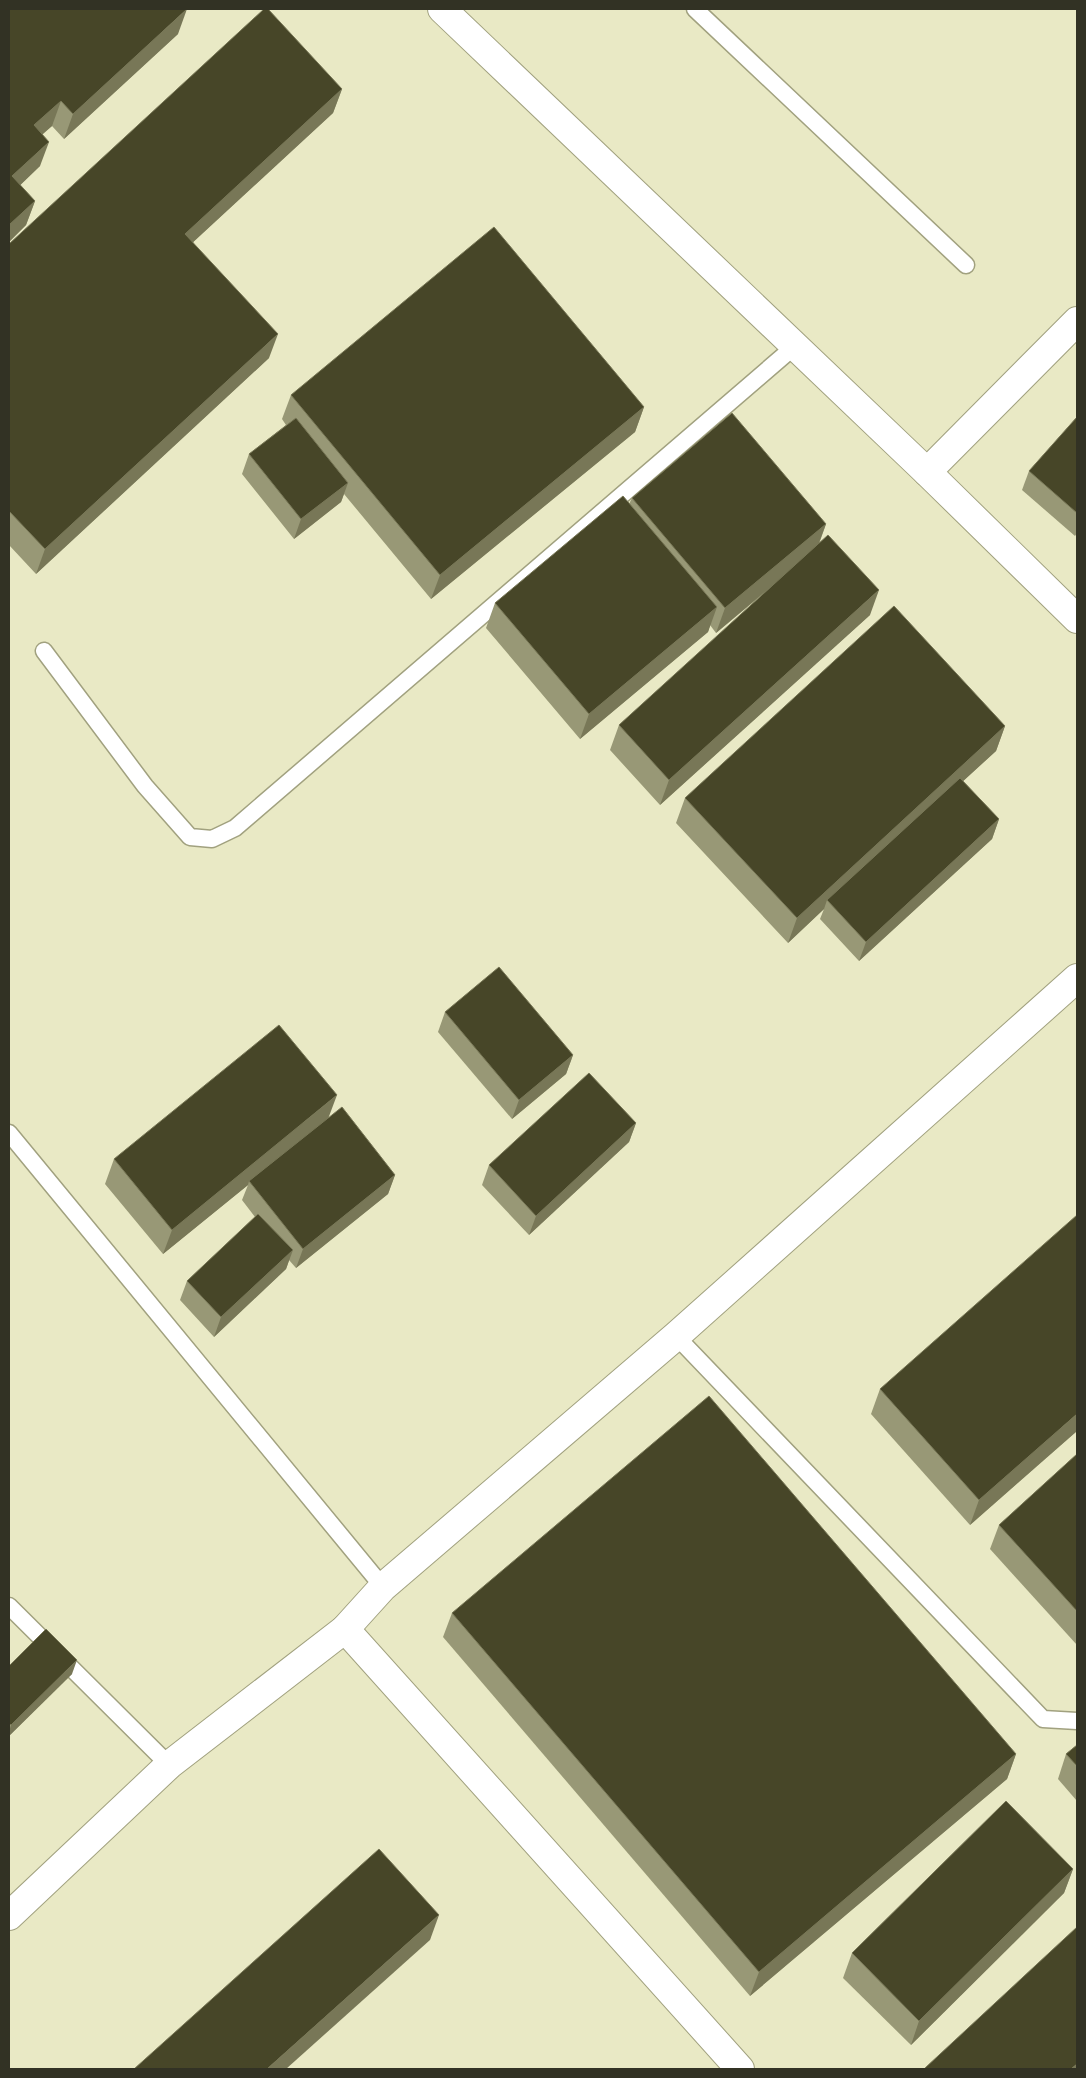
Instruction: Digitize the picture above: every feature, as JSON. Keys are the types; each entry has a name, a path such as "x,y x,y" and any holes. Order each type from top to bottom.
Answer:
{"street":[{"path":"442,9 927,472 1077,619"},
{"path":"927,472 1077,321"},
{"path":"9,1916 169,1765 345,1629 383,1588 676,1336 1077,978"},
{"path":"345,1629 740,2069"}],"lane":[{"path":"695,9 966,265"},
{"path":"44,651 145,786 190,837 212,840 235,828 795,346"},
{"path":"9,1133 383,1588"},
{"path":"676,1336 1043,1719 1077,1722"},
{"path":"9,1606 169,1765"}],"building":[{"path":"9,9 187,9 73,114 61,101 34,125 49,142 12,176 35,201 9,225"},
{"path":"264,9 268,9 342,89 185,234 278,334 45,549 9,511 9,244"},
{"path":"494,227 644,407 440,575 291,395"},
{"path":"732,413 826,524 725,608 632,498"},
{"path":"1077,417 1077,513 1029,471"},
{"path":"296,418 348,483 301,519 249,454"},
{"path":"623,496 717,607 589,714 495,603"},
{"path":"828,535 879,590 669,780 619,725"},
{"path":"894,606 1005,726 797,918 685,798"},
{"path":"960,778 999,819 866,942 827,900"},
{"path":"499,967 573,1055 519,1100 445,1012"},
{"path":"279,1025 337,1095 172,1230 114,1159"},
{"path":"589,1073 636,1123 536,1216 489,1165"},
{"path":"342,1107 395,1175 303,1249 249,1181"},
{"path":"258,1214 293,1250 221,1317 187,1281"},
{"path":"1077,1215 1077,1414 979,1500 880,1389"},
{"path":"709,1396 1016,1754 759,1972 452,1613"},
{"path":"1077,1454 1077,1611 999,1525"},
{"path":"46,1629 77,1660 11,1725 9,1723 9,1666"},
{"path":"1077,1745 1077,1766 1066,1754"},
{"path":"1006,1801 1073,1869 919,2021 852,1953"},
{"path":"379,1849 439,1915 267,2069 134,2069"},
{"path":"1077,1927 1077,2064 1071,2069 925,2069 925,2068"}]}
